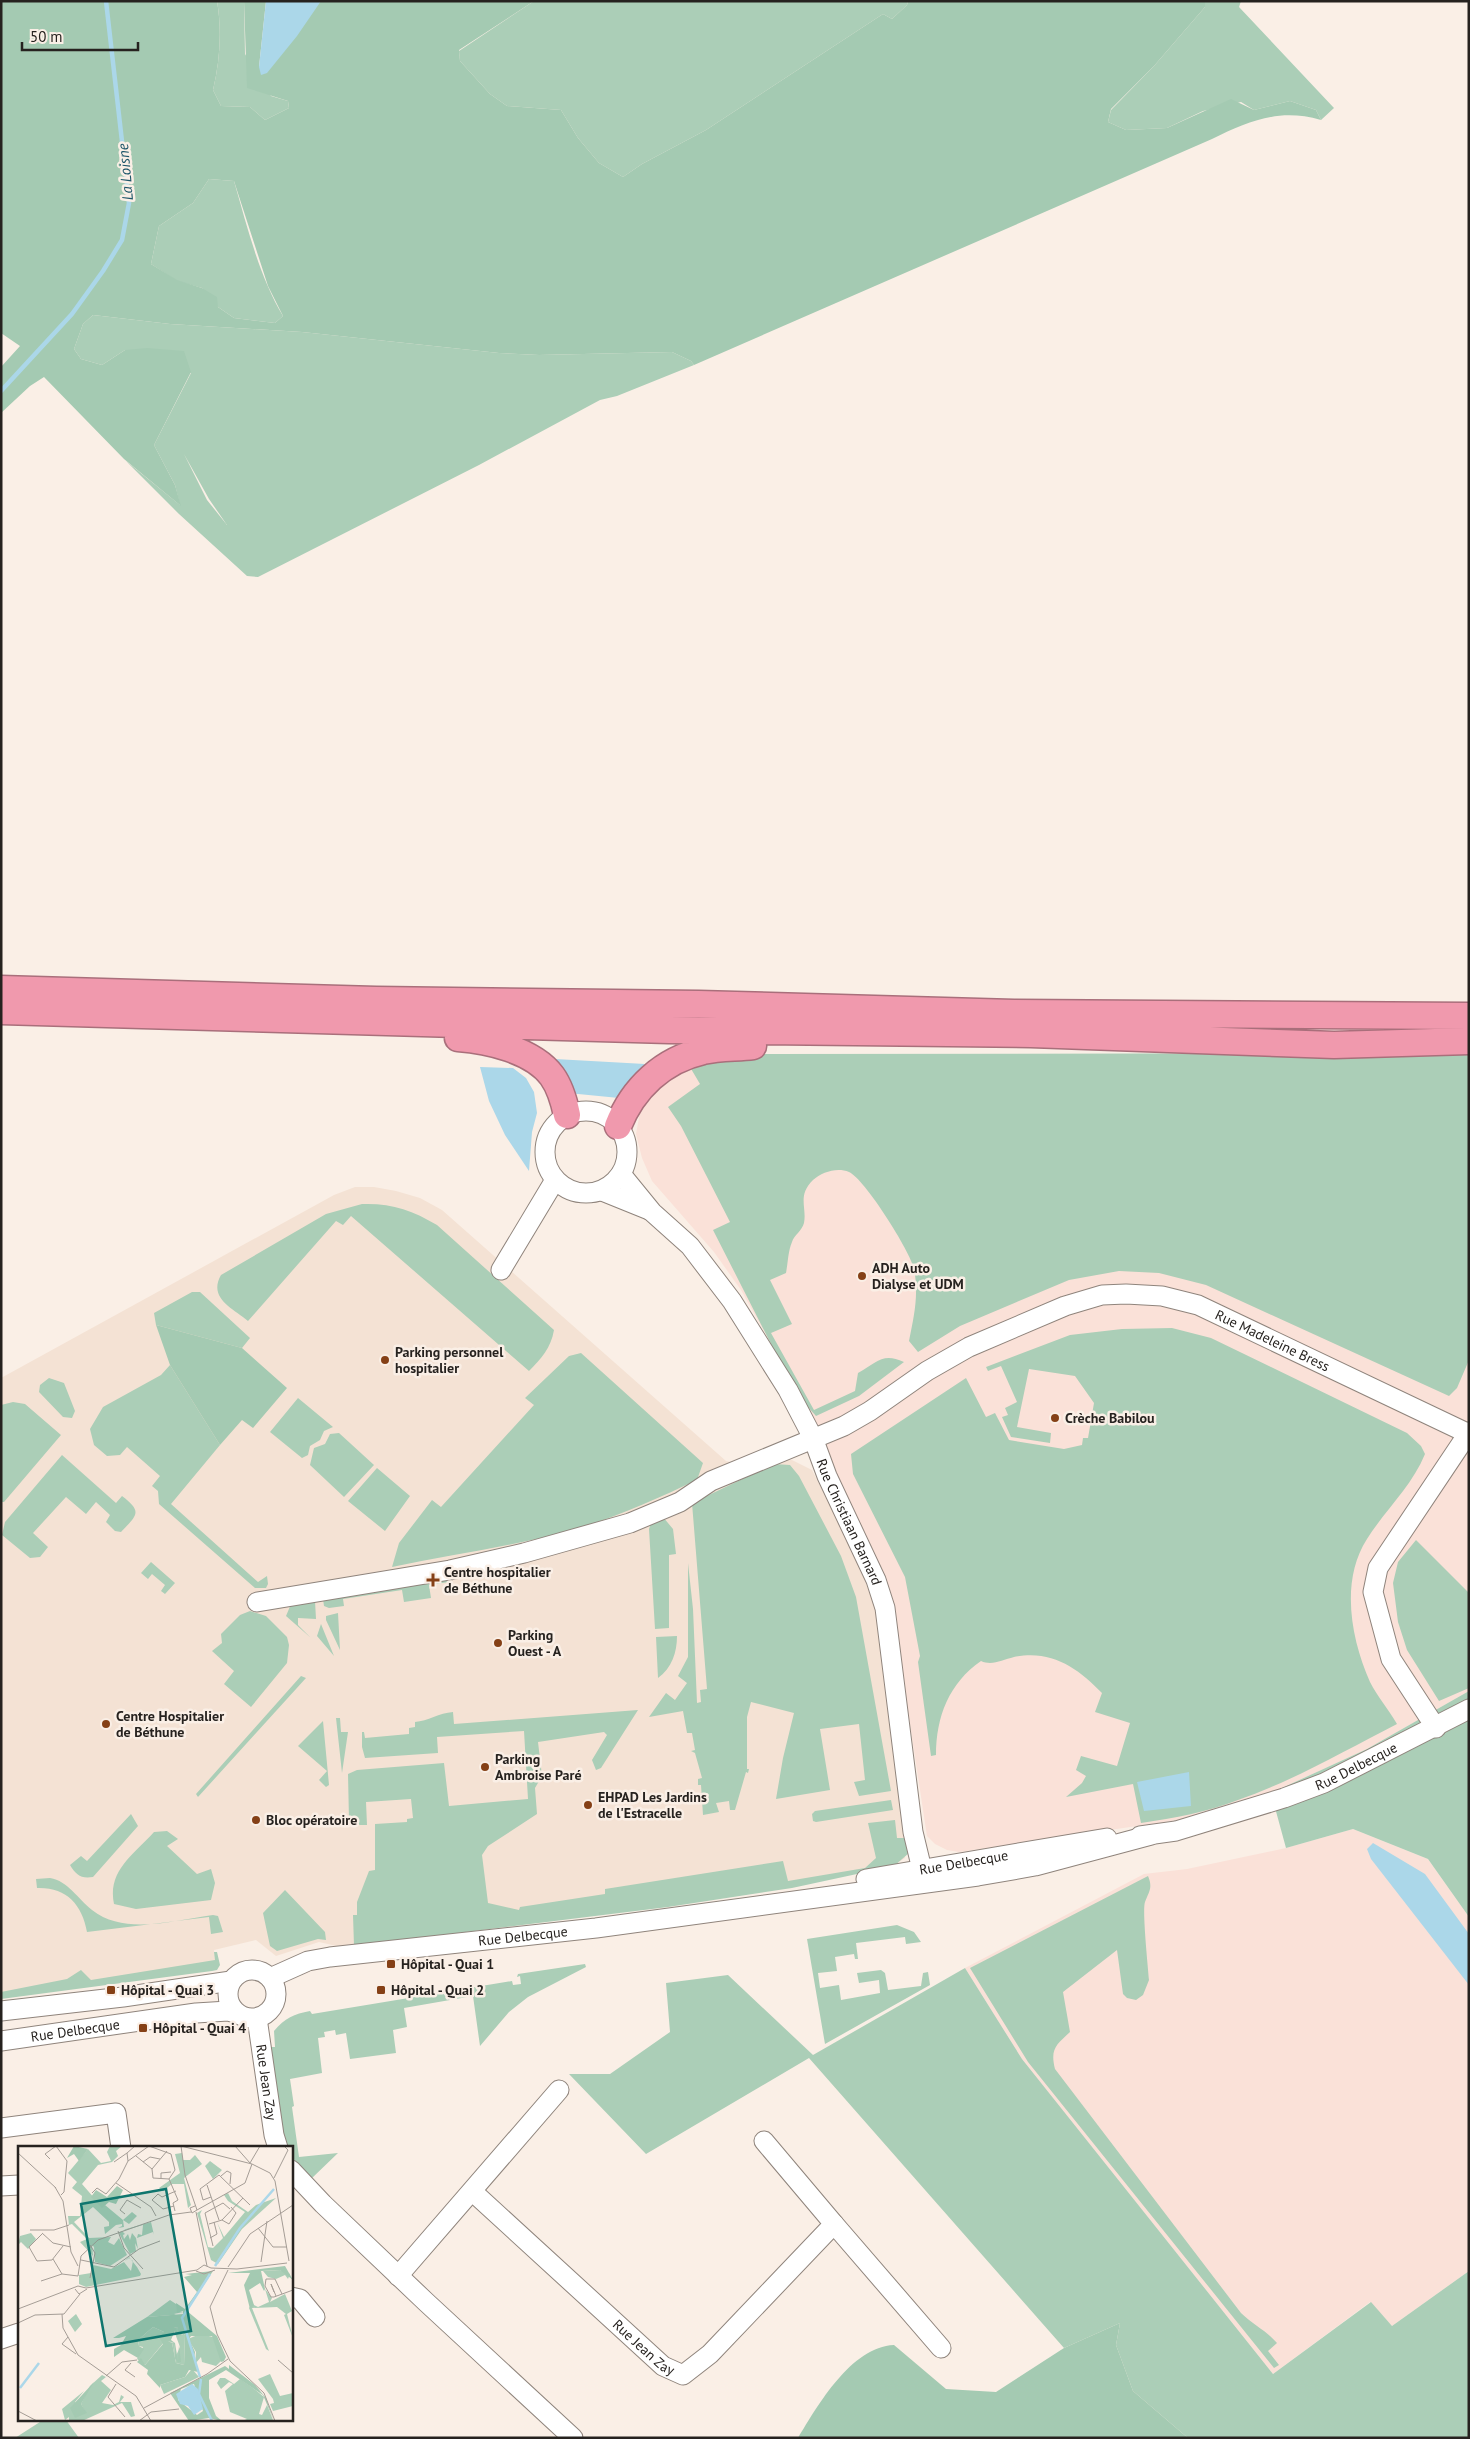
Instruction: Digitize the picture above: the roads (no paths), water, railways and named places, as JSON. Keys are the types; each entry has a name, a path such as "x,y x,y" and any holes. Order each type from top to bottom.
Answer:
{"highway":[{"path":"1,989 376,1000 700,1004 1014,1013 1469,1016"},
{"path":"1,1011 341,1022 918,1034 1031,1034 1334,1045 1469,1041"},
{"path":"341,1022 390,1032 484,1040 528,1056 551,1074 563,1097 567,1115"},
{"path":"618,1126 626,1106 649,1077 676,1060 704,1051 760,1046 864,1047 918,1034"}],"street":[{"path":"580,1111 594,1112 607,1117 618,1126 624,1137 627,1150 626,1162 621,1174 613,1184 602,1191 590,1194 573,1192 555,1180 548,1170 544,1158 549,1132 557,1122 567,1115 580,1111"},
{"name":"Rue Christiaan Barnard","path":"621,1174 652,1212 690,1246 732,1301 788,1390 813,1438 827,1476 876,1580 885,1608 907,1794 923,1875"},
{"path":"501,1270 555,1180"},
{"name":"Rue Christiaan Barnard","path":"602,1191 652,1212"},
{"path":"538,1211 573,1192"},
{"name":"Rue Madeleine Bress","path":"257,1602 450,1570 579,1539 630,1523 680,1502 711,1481 844,1426 927,1370 969,1347 1065,1306 1102,1295 1162,1296 1198,1305 1468,1433"},
{"path":"1436,1728 1390,1659 1373,1592 1378,1568 1468,1433"},
{"name":"Rue Delbecque","path":"270,1978 308,1961 330,1957 596,1928 779,1902 817,1899 923,1875 1034,1866 1151,1835 1200,1825 1284,1798 1324,1783 1436,1728 1469,1709"},
{"path":"250,1970 264,1973 270,1978 276,1990 272,2008 257,2018 247,2018 238,2014 228,1999 232,1981 243,1972 250,1970"},
{"name":"Rue Delbecque","path":"1,2011 123,1997 232,1981"},
{"name":"Rue Delbecque","path":"1,2040 196,2013 228,2012 238,2014"},
{"name":"Rue Jean Zay","path":"257,2018 274,2135 277,2146"},
{"path":"398,2276 473,2192 559,2090"},
{"path":"1,2128 116,2113 121,2146"},
{"path":"764,2141 940,2348"},
{"path":"292,2171 323,2204 398,2276 573,2438"},
{"path":"1,2186 18,2185"},
{"name":"Rue Jean Zay","path":"473,2192 663,2366 683,2375 710,2354 834,2224"},
{"path":"292,2297 300,2298 316,2318"},
{"path":"1,2339 18,2333"}],"water":[{"path":"266,1 321,1 297,36 267,73 261,75 259,67"},
{"path":"555,1059 645,1064 628,1083 619,1098 568,1093"},
{"path":"480,1067 513,1068 526,1078 534,1092 537,1113 532,1132 529,1171 505,1135 489,1101"},
{"path":"1189,1772 1191,1806 1144,1811 1137,1782"},
{"path":"1373,1843 1425,1874 1469,1934 1469,1985 1371,1859 1367,1849"}],"waterway":[{"name":"La Loisne","path":"1,391 72,314 103,271 122,240 129,203 106,1"}],"place":[{"name":"ADH Auto Dialyse et UDM","path":"862,1276"},
{"name":"Parking personnel hospitalier","path":"385,1360"},
{"name":"Crèche Babilou","path":"1055,1418"},
{"name":"Centre hospitalier de Béthune","path":"433,1580"},
{"name":"Parking Ouest - A","path":"498,1643"},
{"name":"Centre Hospitalier de Béthune","path":"106,1724"},
{"name":"Parking Ambroise Paré","path":"485,1767"},
{"name":"EHPAD Les Jardins de l'Estracelle","path":"588,1805"},
{"name":"Bloc opératoire","path":"256,1820"},
{"name":"Hôpital - Quai 1","path":"391,1964"},
{"name":"Hôpital - Quai 3","path":"111,1990"},
{"name":"Hôpital - Quai 2","path":"381,1990"},
{"name":"Hôpital - Quai 4","path":"143,2028"}]}
